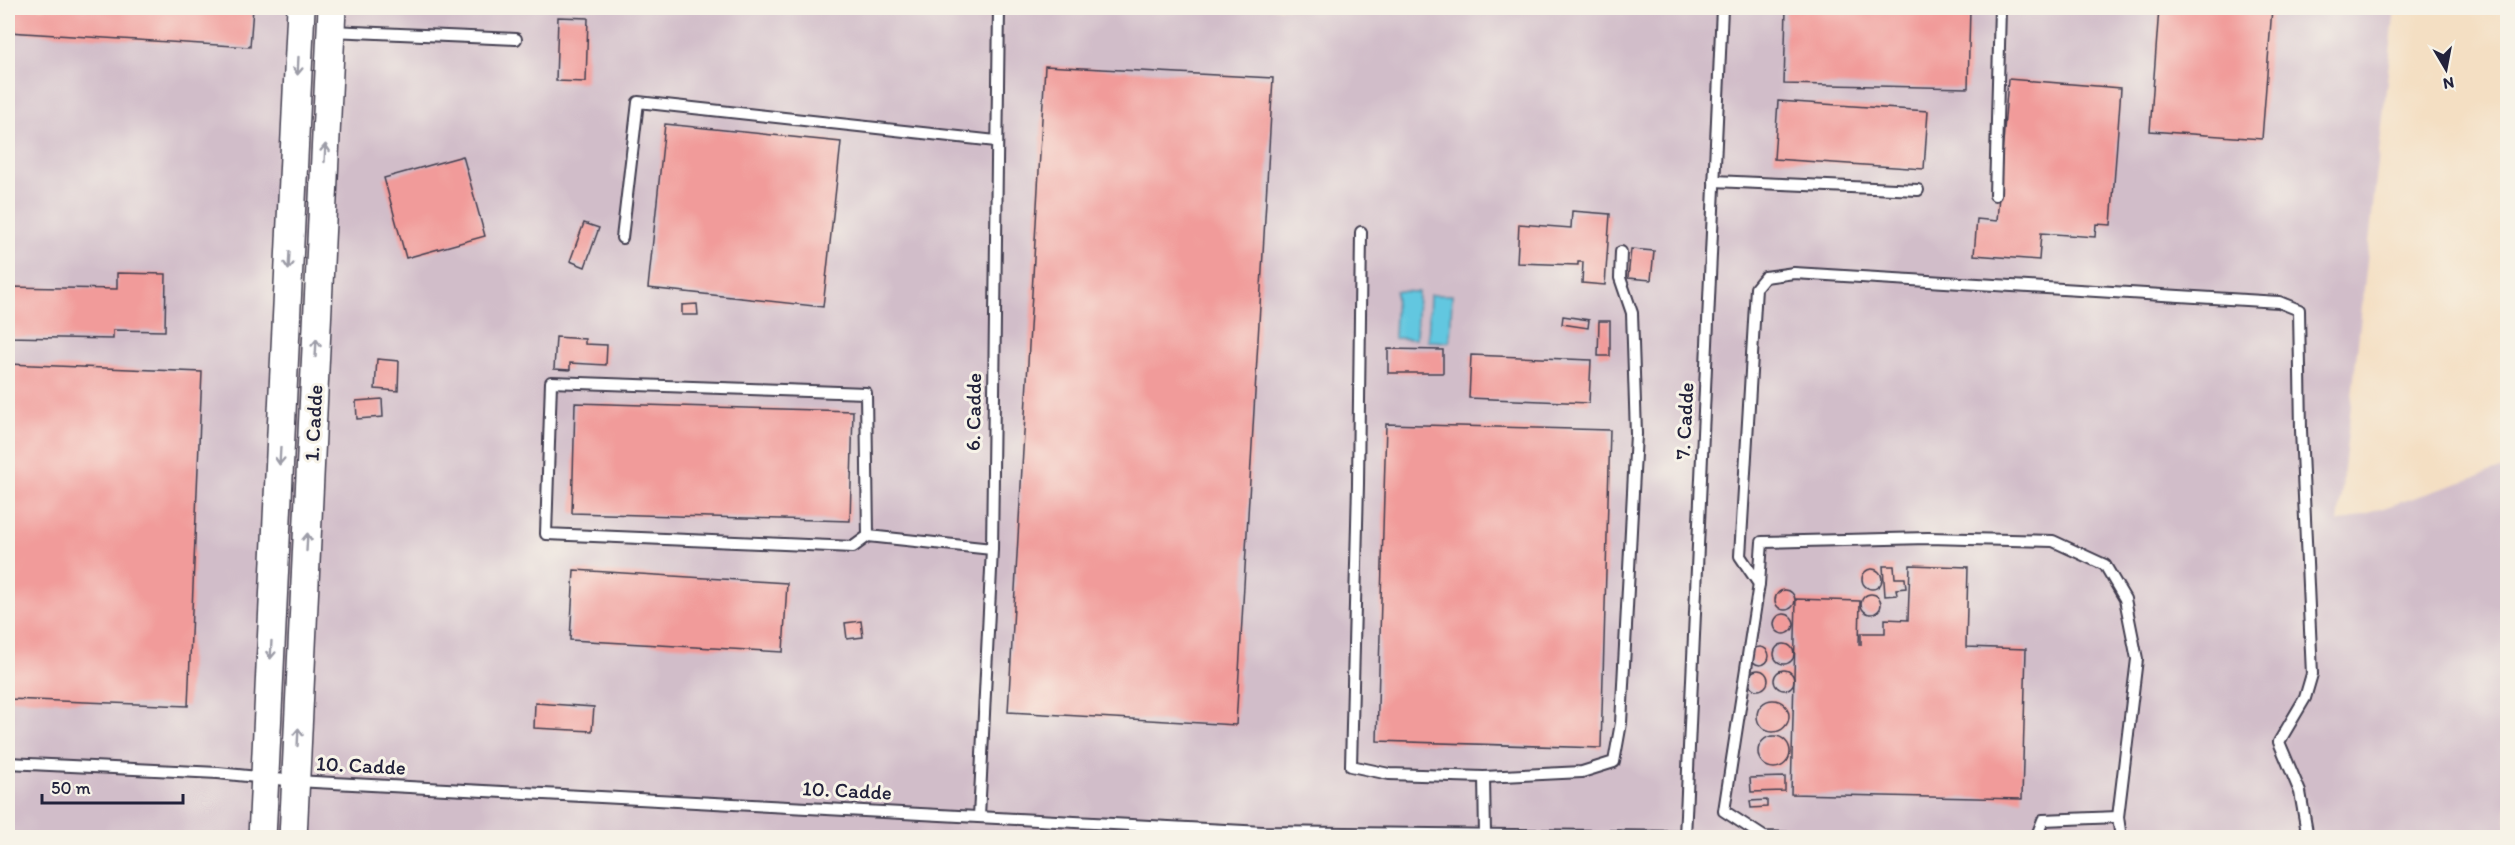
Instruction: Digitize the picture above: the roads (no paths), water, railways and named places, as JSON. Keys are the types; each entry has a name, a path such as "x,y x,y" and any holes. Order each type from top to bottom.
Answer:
{"street":[{"path":"262,837 301,8"},
{"name":"1. Cadde","path":"293,837 331,19"}],"lane":[{"name":"6. Cadde","path":"979,817 992,549 999,8"},
{"name":"7. Cadde","path":"1685,837 1722,8"},
{"path":"1995,195 2000,8"},
{"path":"331,19 516,39"},
{"path":"622,238 638,102 996,141"},
{"path":"1714,181 1918,190"},
{"path":"1361,232 1351,766 1389,774 1484,777 1582,772 1614,762 1621,723 1636,434 1632,313 1620,278 1622,252"},
{"path":"1759,584 1740,556 1756,288 1765,277 1794,273 2279,302 2299,310 2301,430 2312,674 2305,698 2279,742 2300,792 2308,837"},
{"path":"868,536 866,393 551,382 546,534 853,547 868,536 992,549"},
{"path":"1793,837 1764,837 1724,811 1759,584 1762,542 1928,538 2053,541 2105,564 2125,599 2137,659 2118,817 2121,837"},
{"name":"10. Cadde","path":"8,763 265,776 296,781 1263,832 1685,837"},
{"path":"1484,777 1485,834"},
{"path":"2036,837 2043,820 2118,817"}],"water":[{"path":"1396,291 1418,292 1416,339 1394,338"},
{"path":"1430,295 1452,295 1450,342 1428,341"}]}
